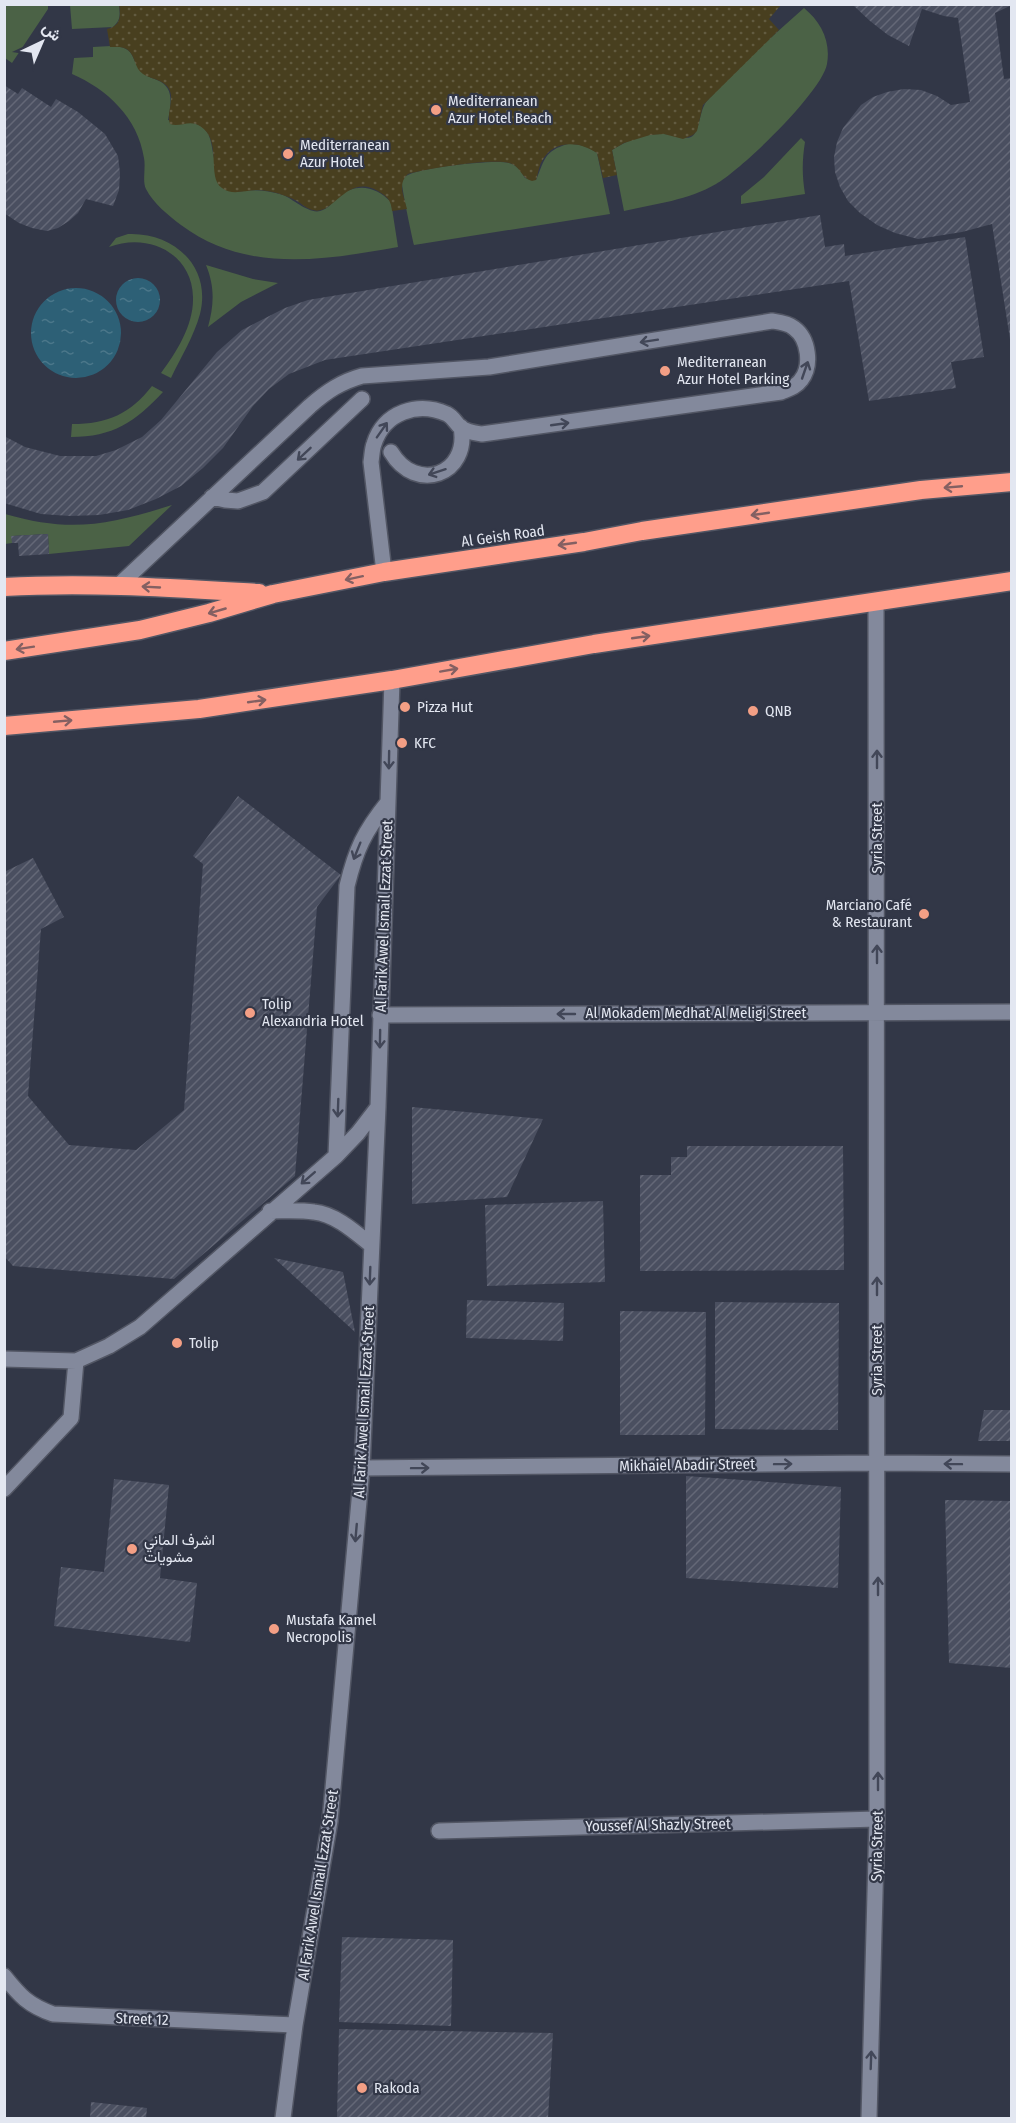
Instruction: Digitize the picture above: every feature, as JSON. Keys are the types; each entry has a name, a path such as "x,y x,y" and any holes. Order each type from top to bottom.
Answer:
{"highway":[{"name":"Al Geish Road","path":"4,651 140,630 273,594 384,572 875,497 1011,482"},
{"path":"4,726 199,709 392,680 594,644 1011,581"},
{"path":"4,587 118,586 273,594"}],"street":[{"path":"118,586 325,392 343,382 362,376 489,366 772,321 795,328 803,339 808,360 801,380 792,388 781,392 482,435 461,427 450,415 432,408 413,408 396,415 382,427 373,444 371,462 384,572"},
{"path":"212,497 238,501 263,492 362,399"},
{"path":"391,452 398,463 408,471 420,475 432,475 444,471 454,463 460,452 463,439 461,427"},
{"name":"Syria Street","path":"869,2118 878,1819 876,601"},
{"name":"Al Farik Awel Ismail Ezzat Street","path":"282,2118 295,2025 330,1821 362,1468 378,1107 392,680"},
{"path":"336,1156 347,886 355,855 368,827 388,802"},
{"name":"Al Mokadem Medhat Al Meligi Street","path":"380,1015 1011,1012"},
{"path":"4,1359 76,1361 109,1346 140,1327 270,1211 336,1156 378,1107"},
{"path":"270,1211 316,1212 355,1231 371,1245"},
{"path":"4,1489 71,1418 76,1361"},
{"name":"Mikhaiel Abadir Street","path":"362,1468 878,1463 1011,1464"},
{"name":"Youssef Al Shazly Street","path":"438,1831 878,1819"},
{"name":"Street 12","path":"4,1976 20,1996 35,2007 52,2014 295,2025"}],"green space":[{"path":"5,4 48,5 48,9 12,63 5,58"},
{"path":"70,5 119,5 119,17 113,27 72,29"},
{"path":"804,8 820,26 826,40 828,56 822,77 797,110 744,163 716,184 683,198 624,211 612,150 643,136 664,134 685,138 694,135 707,101 754,53"},
{"path":"93,47 125,48 143,72 167,87 170,97 168,120 193,123 205,129 210,137 217,165 237,192 254,190 277,193 306,208 320,211 352,189 372,189 391,202 398,247 314,259 259,257 232,251 206,241 181,225 157,204 146,189 141,144 128,118 109,97 72,74 74,58 93,57"},
{"path":"801,138 805,142 803,181 805,194 741,204 741,196 764,177"},
{"path":"568,144 583,146 597,153 610,214 414,245 402,185 406,176 441,167 501,162 514,165 525,178 536,180 546,157 554,150"},
{"path":"128,234 145,235 174,246 194,267 200,281 202,297 200,314 171,378 161,373 188,327 193,307 191,282 185,269 165,250 138,242 109,247 116,238"},
{"path":"206,265 253,279 278,283 241,302 208,327 213,296"},
{"path":"152,386 163,392 143,412 122,426 99,434 71,437 72,424 97,422 117,416 135,404"},
{"path":"172,505 129,546 49,554 48,534 12,536 12,543 5,544 5,514 50,523 89,524 128,518"}],"sand":[{"name":"Mediterranean Azur Hotel Beach","path":"119,4 781,5 769,19 779,30 703,105 697,131 693,135 683,139 664,134 650,135 624,143 612,150 617,175 603,178 597,153 575,144 560,146 547,154 541,163 536,180 532,181 515,166 504,162 461,164 408,174 402,186 407,209 392,211 386,197 369,187 350,190 321,210 311,209 273,192 257,190 234,192 222,188 215,176 213,149 207,132 196,124 170,124 171,95 168,87 140,72 128,50 122,47 110,47 107,29 115,26 119,20"}],"water":[{"path":"138,278 153,285 160,300 153,315 138,322 123,315 116,300 123,285"},
{"path":"76,288 93,292 108,301 117,316 121,333 117,350 108,365 93,374 76,378 59,374 44,365 35,350 31,333 35,316 44,301 59,292"}],"building":[{"path":"853,5 1012,5 995,13 1004,79 1012,78 1012,352 992,224 962,232 918,239 895,233 877,225 848,201 835,172 834,157 843,128 861,105 873,97 904,89 921,90 951,105 970,102 958,18 922,9 909,46 888,35"},
{"path":"4,85 18,94 22,88 51,107 56,99 78,112 105,134 118,156 120,173 119,190 113,206 86,199 78,213 69,221 58,228 47,231 19,223 4,213"},
{"path":"820,215 825,247 844,244 845,256 965,237 984,357 951,362 956,388 869,401 849,281 325,360 289,374 269,389 253,406 223,448 203,468 181,486 156,499 128,510 99,515 70,516 41,514 4,503 4,436 25,447 60,456 96,456 116,450 142,437 161,420 217,352 242,330 285,308 308,300"},
{"path":"48,534 49,554 19,556 18,543 12,543 11,536"},
{"name":"Tolip Alexandria Hotel","path":"238,796 341,875 317,907 295,1176 174,1279 13,1266 4,1256 4,872 33,858 64,917 41,929 28,1096 69,1145 136,1150 184,1110 203,864 193,856"},
{"path":"412,1107 543,1119 507,1197 412,1204"},
{"path":"687,1146 843,1146 844,1270 640,1271 640,1175 671,1175 671,1157 687,1157"},
{"path":"603,1201 605,1282 487,1286 485,1205"},
{"path":"274,1258 343,1272 355,1332"},
{"path":"467,1300 564,1303 563,1341 466,1338"},
{"path":"715,1302 839,1303 838,1430 715,1429"},
{"path":"620,1311 706,1312 705,1435 620,1435"},
{"path":"984,1410 1012,1410 1012,1441 978,1441"},
{"path":"686,1476 841,1487 838,1588 686,1578"},
{"path":"114,1479 169,1485 160,1578 197,1583 190,1642 54,1626 61,1567 104,1572"},
{"path":"945,1500 1012,1501 1012,1668 949,1663"},
{"path":"342,1937 453,1940 451,2026 339,2022"},
{"path":"339,2029 553,2033 548,2118 337,2118"},
{"path":"91,2102 147,2108 146,2118 90,2118"}],"place":[{"name":"Mediterranean Azur Hotel Beach","path":"436,110"},
{"name":"Mediterranean Azur Hotel","path":"288,154"},
{"name":"Mediterranean Azur Hotel Parking","path":"665,371"},
{"name":"Pizza Hut","path":"405,707"},
{"name":"QNB","path":"753,711"},
{"name":"KFC","path":"402,743"},
{"name":"Marciano Café & Restaurant","path":"924,914"},
{"name":"Tolip Alexandria Hotel","path":"250,1013"},
{"name":"Tolip","path":"177,1343"},
{"name":"اشرف الماني مشويات","path":"132,1549"},
{"name":"Mustafa Kamel Necropolis","path":"274,1629"},
{"name":"Rakoda","path":"362,2088"}]}
